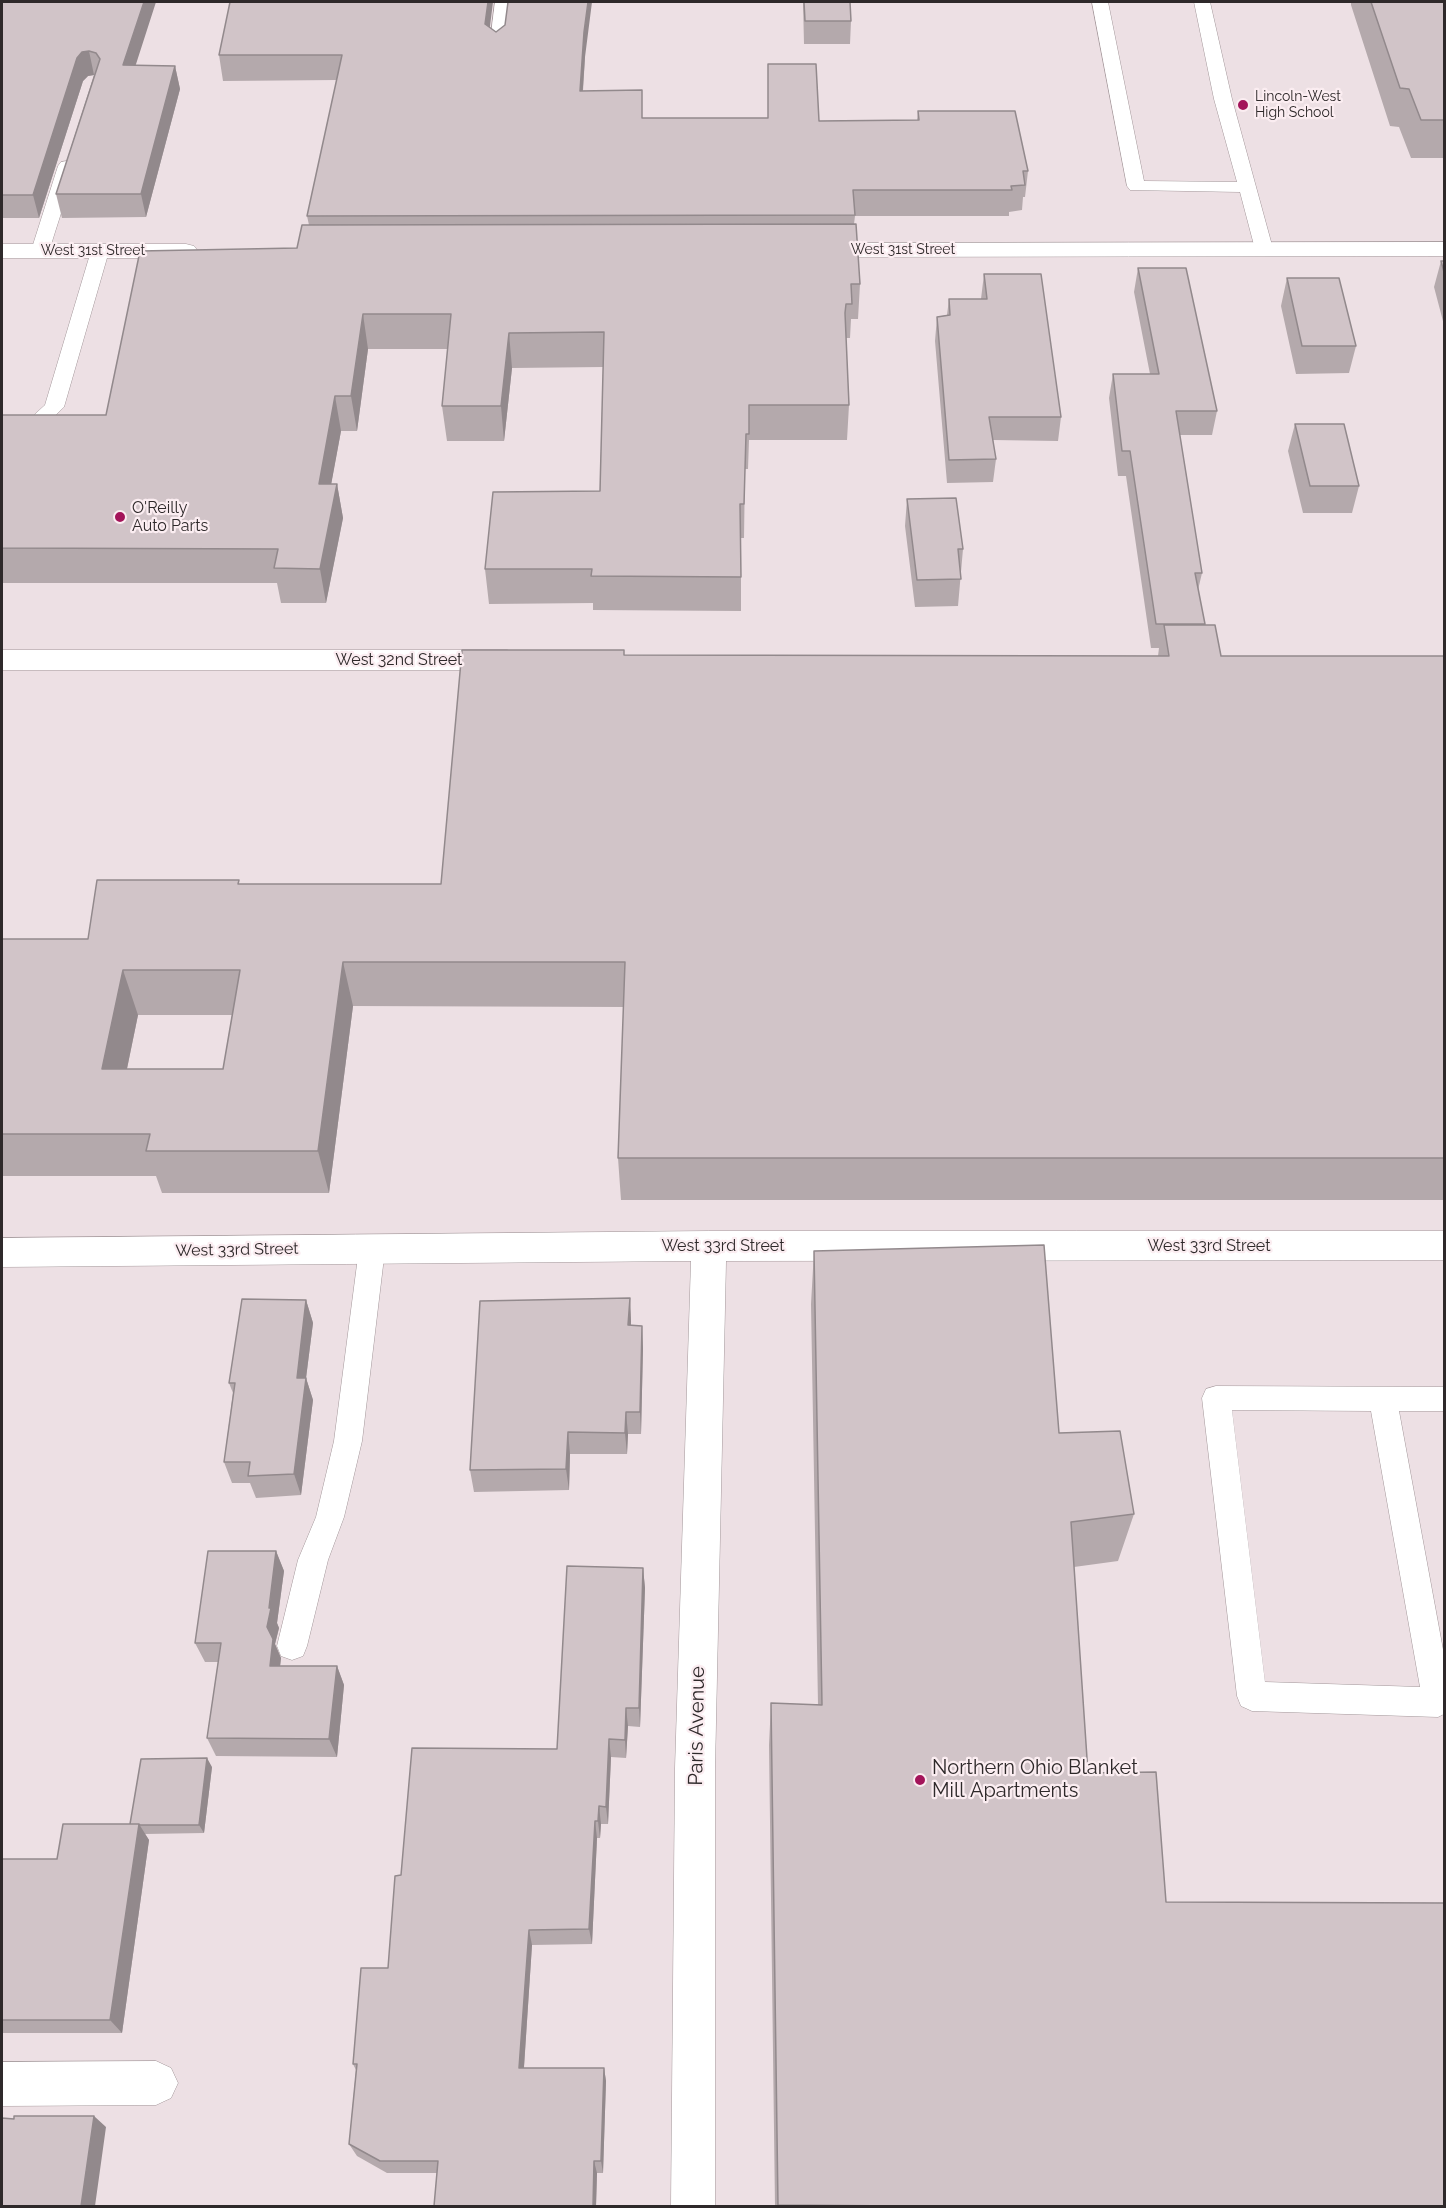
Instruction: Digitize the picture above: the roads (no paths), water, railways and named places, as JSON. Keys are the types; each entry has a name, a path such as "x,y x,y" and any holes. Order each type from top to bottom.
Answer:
{"street":[{"name":"West 31st Street","path":"787,250 1444,249"},
{"name":"West 31st Street","path":"2,251 214,251"},
{"name":"West 32nd Street","path":"2,660 536,660"},
{"name":"West 33rd Street","path":"2,1252 709,1246 1444,1246"},
{"name":"Paris Avenue","path":"693,2206 695,1768 709,1246"},
{"path":"2,2084 156,2083"}],"lane":[{"path":"497,50 503,2"},
{"path":"1100,2 1136,186 1247,187"},
{"path":"1202,2 1223,99 1264,249"},
{"path":"40,251 72,150"},
{"path":"2,437 27,432 54,407 100,251"},
{"path":"292,1646 314,1560 330,1517 348,1441 372,1249"},
{"path":"1383,1399 1441,1702 1252,1696 1216,1398 1444,1399"}],"place":[{"name":"Lincoln-West High School","path":"1243,105"},
{"name":"O'Reilly Auto Parts","path":"120,517"},
{"name":"Northern Ohio Blanket Mill Apartments","path":"920,1780"}]}
